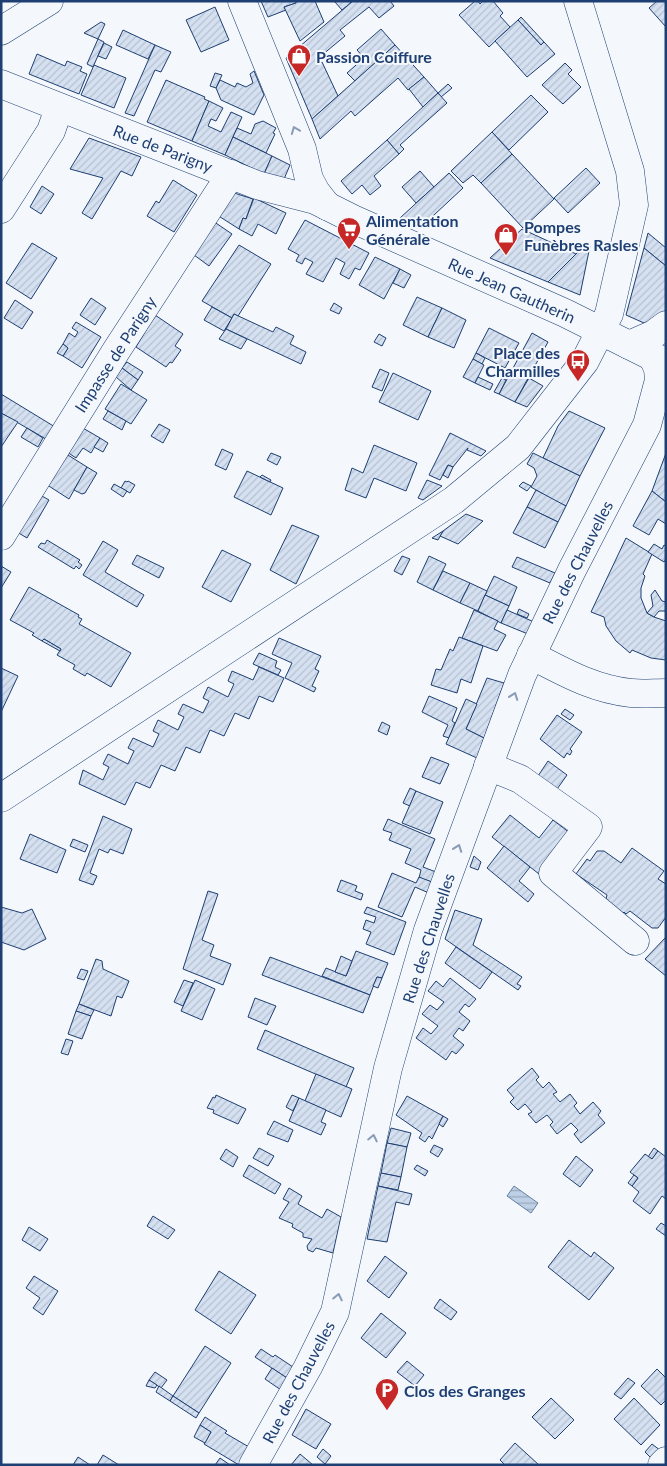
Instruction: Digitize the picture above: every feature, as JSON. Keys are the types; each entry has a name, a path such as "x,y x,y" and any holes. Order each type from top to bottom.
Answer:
{"street":[{"path":"1,31 49,1"},
{"path":"242,1 302,149 309,179 327,206"},
{"path":"1,798 454,500 518,447 585,361 609,314 634,205 630,171 578,1"},
{"name":"Rue de Parigny","path":"1,84 271,190 304,196 327,206"},
{"path":"1,209 51,131 59,108"},
{"path":"284,192 293,189 301,182 306,172 305,164"},
{"name":"Impasse de Parigny","path":"1,536 116,351 232,174"},
{"name":"Rue Jean Gautherin","path":"327,206 629,345 662,357"},
{"path":"629,345 654,334 666,325"},
{"name":"Rue des Chauvelles","path":"647,425 659,380 658,368 662,357"},
{"name":"Rue des Chauvelles","path":"253,1465 308,1367 335,1312 388,1068 428,930 522,675 572,570 647,425 666,402"},
{"path":"531,655 576,679 608,689 632,693 666,693"},
{"path":"488,766 520,779 588,826 552,873 635,941"},
{"path":"662,1465 666,1461"}],"water":[{"path":"514,1186 538,1203 531,1213 507,1196"}],"building":[{"path":"261,1 296,1 296,3 284,7 286,10 268,17"},
{"path":"296,1 315,1 324,22 300,41 284,7 296,3"},
{"path":"349,1 351,3 342,10 335,2"},
{"path":"353,1 390,1 394,6 379,18 369,7 340,30 345,36 316,60 319,64 322,62 338,96 312,119 286,58"},
{"path":"475,1 478,1 480,4 483,1 493,1 503,13 500,16 510,27 489,47 459,15"},
{"path":"657,1 666,1 666,27 649,8"},
{"path":"215,7 229,40 201,52 186,20"},
{"path":"521,17 544,42 541,45 518,20"},
{"path":"518,20 541,45 544,42 555,54 527,77 495,41"},
{"path":"101,22 105,24 98,39 84,33"},
{"path":"381,29 395,45 355,81 347,73 364,58 357,50"},
{"path":"123,30 155,45 148,59 116,45"},
{"path":"98,39 104,42 93,67 87,64"},
{"path":"104,43 112,47 106,59 98,56"},
{"path":"155,45 171,52 161,72 155,70 134,116 125,113"},
{"path":"395,45 424,77 408,90 398,78 355,116 351,111 320,139 312,119"},
{"path":"37,54 65,66 67,61 82,67 80,71 87,74 79,94 29,74"},
{"path":"565,63 572,70 568,74 581,87 563,104 542,85"},
{"path":"94,65 126,78 114,108 81,95"},
{"path":"254,71 264,95 254,115 221,100 216,88 220,80 235,87 237,83 246,87 253,83 250,74"},
{"path":"215,73 222,75 216,88 210,86"},
{"path":"424,77 438,93 423,107 409,89"},
{"path":"166,80 205,97 204,99 209,101 192,141 147,122"},
{"path":"448,84 452,88 441,97 438,93"},
{"path":"438,93 447,103 400,145 404,149 399,154 387,140"},
{"path":"531,95 548,112 509,150 492,132"},
{"path":"209,101 223,108 216,121 211,119 208,126 221,132 231,112 242,117 225,155 192,141"},
{"path":"263,121 276,128 266,153 233,137 237,128 251,134 255,124"},
{"path":"492,132 512,154 481,183 473,175 463,183 451,171"},
{"path":"233,137 272,156 264,174 225,155"},
{"path":"89,138 141,157 132,176 121,171 92,219 82,213 103,178 70,169"},
{"path":"387,140 399,154 374,176 381,186 370,195 362,185 352,194 341,181"},
{"path":"512,154 554,199 523,228 481,183"},
{"path":"272,156 290,165 284,179 264,174"},
{"path":"586,168 600,183 568,213 554,198"},
{"path":"420,171 434,187 416,203 402,187"},
{"path":"449,173 463,188 420,228 400,218"},
{"path":"173,180 197,195 174,232 147,216 156,201 159,203"},
{"path":"42,186 54,194 41,214 30,207"},
{"path":"228,191 253,199 246,219 243,218 239,229 214,213"},
{"path":"254,198 286,213 276,234 258,224 252,236 239,229 243,218 246,219"},
{"path":"210,219 232,234 209,266 190,252"},
{"path":"305,220 369,253 360,270 355,268 349,279 340,274 345,263 336,258 323,282 306,274 313,262 305,258 302,264 296,261 299,255 288,249"},
{"path":"522,229 576,254 548,282 490,258"},
{"path":"648,233 666,248 666,266 644,248"},
{"path":"32,243 57,258 31,299 6,283"},
{"path":"587,243 590,246 580,295 548,282"},
{"path":"239,245 271,264 238,316 234,314 232,318 202,301"},
{"path":"644,248 666,266 666,313 660,318 644,323 626,315"},
{"path":"375,257 400,269 384,299 359,285"},
{"path":"400,269 411,275 404,288 393,283"},
{"path":"417,297 442,308 428,337 403,325"},
{"path":"91,298 106,308 95,325 80,315"},
{"path":"15,300 33,312 22,329 4,318"},
{"path":"334,303 342,308 339,314 330,310"},
{"path":"212,307 232,318 224,331 204,320"},
{"path":"442,308 466,320 454,348 428,337"},
{"path":"234,314 273,332 276,327 294,336 290,344 306,352 301,364 226,329"},
{"path":"155,315 183,334 175,346 181,350 172,363 170,362 166,367 136,347"},
{"path":"76,322 101,337 82,368 63,356 68,348 63,344 69,333 75,337 78,332 72,328"},
{"path":"489,328 519,343 505,368 476,353"},
{"path":"226,329 247,339 241,349 219,339"},
{"path":"532,333 548,342 515,402 499,394"},
{"path":"379,334 386,338 382,346 374,342"},
{"path":"63,344 68,348 63,356 57,353"},
{"path":"476,353 485,358 482,364 473,359"},
{"path":"473,359 484,365 475,383 463,377"},
{"path":"127,362 143,372 138,380 122,368"},
{"path":"122,368 138,380 131,390 116,377"},
{"path":"380,369 389,373 382,391 372,387"},
{"path":"393,373 431,391 418,420 379,402"},
{"path":"478,377 493,384 490,390 475,383"},
{"path":"502,378 506,380 499,394 494,392"},
{"path":"529,378 543,386 527,407 515,402"},
{"path":"121,384 147,400 131,424 105,409"},
{"path":"1,394 60,430 51,442 1,413"},
{"path":"108,411 126,421 122,430 103,419"},
{"path":"569,411 605,428 580,476 543,458 558,426"},
{"path":"1,413 18,422 1,447"},
{"path":"76,424 100,438 91,453 83,448 76,458 61,448"},
{"path":"159,424 170,430 163,443 151,436"},
{"path":"27,428 43,438 38,447 21,437"},
{"path":"450,433 486,451 481,456 467,450 468,448 453,467 448,465 440,480 429,475"},
{"path":"100,438 108,443 103,452 94,447"},
{"path":"374,445 417,463 406,491 374,478 366,498 345,490 352,468 363,473"},
{"path":"222,449 233,454 226,470 215,465"},
{"path":"60,450 87,467 69,499 41,481"},
{"path":"271,453 281,457 277,465 267,460"},
{"path":"533,453 580,476 566,506 531,487 537,476 534,468 527,464"},
{"path":"666,453 666,502 652,491"},
{"path":"448,465 453,467 448,478 443,475"},
{"path":"87,467 97,473 85,493 82,494 74,490"},
{"path":"247,471 283,488 271,515 234,497"},
{"path":"262,475 271,480 270,482 260,477"},
{"path":"427,480 442,486 423,500 418,498"},
{"path":"125,481 135,485 130,493 121,488"},
{"path":"523,482 531,486 527,491 519,486"},
{"path":"114,484 127,491 123,497 111,489"},
{"path":"536,490 566,506 558,522 527,507"},
{"path":"652,491 666,502 666,524 658,519 649,535 633,526"},
{"path":"35,492 49,500 27,538 12,529"},
{"path":"527,507 558,522 545,548 513,533"},
{"path":"466,514 483,521 458,544 440,536 443,531"},
{"path":"292,525 319,536 296,584 270,570"},
{"path":"443,531 438,540 432,538"},
{"path":"626,538 652,554 643,574 645,576 641,588 641,598 647,613 666,621 666,660 651,658 632,650 630,653 616,641 606,626 604,617 591,612"},
{"path":"47,540 80,560 78,562 82,565 79,569 76,566 74,569 38,547 41,543 45,544"},
{"path":"103,541 118,550 105,572 144,595 137,607 83,575"},
{"path":"654,544 662,549 664,545 666,546 666,559 664,562 648,552"},
{"path":"222,550 251,564 231,602 202,587"},
{"path":"137,555 164,568 159,578 132,564"},
{"path":"402,556 410,559 402,575 394,571"},
{"path":"429,556 446,564 433,590 417,582"},
{"path":"517,557 555,573 550,583 512,567"},
{"path":"1,566 11,572 1,588"},
{"path":"443,571 470,583 460,603 433,590"},
{"path":"494,576 517,587 509,606 485,595"},
{"path":"470,583 487,591 478,611 460,603"},
{"path":"29,587 79,615 78,617 82,619 79,624 131,653 111,687 87,673 85,676 73,669 75,665 57,655 61,649 44,639 42,641 32,635 34,633 10,620"},
{"path":"655,590 662,601 666,602 666,611 659,611 654,617 647,613 653,606 651,595"},
{"path":"485,595 509,606 501,623 478,611"},
{"path":"519,609 529,614 527,618 517,614"},
{"path":"474,610 498,621 494,629 506,635 497,651 462,638"},
{"path":"507,610 534,622 528,634 501,623"},
{"path":"459,637 483,646 471,683 461,679 457,693 431,685 436,669 441,670 450,649 453,651"},
{"path":"279,638 321,656 315,669 319,671 312,686 316,688 314,692 285,678 292,663 272,654"},
{"path":"44,639 61,649 60,651 42,641"},
{"path":"259,653 277,661 275,667 281,670 278,675 253,664"},
{"path":"259,667 284,678 273,702 259,696 249,719 235,713 224,736 210,730 200,753 186,747 175,771 161,765 150,788 136,782 125,805 79,784 83,770 103,780 109,767 103,764 108,754 128,764 134,751 128,748 133,738 153,747 159,734 153,731 158,720 178,730 184,717 178,714 183,704 203,713 209,701 203,698 208,687 228,697 234,684 228,681 232,671 253,680"},
{"path":"1,668 18,676 1,712"},
{"path":"487,678 504,683 484,738 466,729"},
{"path":"429,696 457,708 452,721 455,723 449,738 443,736 448,725 422,712"},
{"path":"466,699 477,704 466,729 484,738 477,758 446,744"},
{"path":"565,709 574,715 570,720 561,714"},
{"path":"557,715 582,732 570,749 572,751 570,755 567,753 564,758 540,739"},
{"path":"382,722 390,726 387,735 378,731"},
{"path":"431,757 449,764 440,784 422,777"},
{"path":"548,761 567,775 555,792 536,779"},
{"path":"410,788 416,791 410,806 403,803"},
{"path":"416,791 443,802 430,834 402,823"},
{"path":"510,815 539,838 553,820 570,833 539,874 492,837"},
{"path":"103,816 132,829 123,854 110,849 108,853 99,849 90,873 97,876 93,885 79,880"},
{"path":"388,819 435,839 423,867 436,872 432,882 419,878 421,870 405,863 411,849 389,840 392,833 383,830"},
{"path":"30,834 66,850 57,873 20,859"},
{"path":"73,839 88,845 85,852 70,846"},
{"path":"504,846 530,867 519,881 534,894 528,902 487,868"},
{"path":"632,848 664,871 658,879 666,884 666,917 658,928 652,928 630,911 626,914 624,912 619,917 605,906 608,901 606,899 607,895 576,874 587,859 590,861 597,851 604,851 621,863"},
{"path":"474,856 481,862 478,870 470,867"},
{"path":"392,873 416,883 419,877 432,882 429,893 415,887 402,917 378,907"},
{"path":"341,880 357,886 355,891 363,894 361,900 337,891"},
{"path":"208,891 218,894 202,940 214,945 210,956 231,964 223,985 183,969"},
{"path":"1,907 22,913 32,909 46,939 24,950 1,942"},
{"path":"367,907 406,922 394,955 366,944 371,932 363,929 366,920 374,923 376,917 364,913"},
{"path":"455,910 482,919 473,945 522,977 517,984 521,986 518,990 445,939"},
{"path":"666,937 666,976 645,959"},
{"path":"456,947 492,972 480,989 445,963"},
{"path":"356,951 388,963 382,978 377,977 370,995 322,976 326,968 346,976"},
{"path":"341,956 352,961 346,976 335,972"},
{"path":"270,957 370,995 363,1013 262,975"},
{"path":"96,959 102,961 103,969 129,981 122,998 117,996 111,1016 79,1004"},
{"path":"81,969 88,971 84,980 77,978"},
{"path":"377,977 382,978 378,988 373,986"},
{"path":"450,978 476,999 469,1007 465,1004 459,1012 470,1021 463,1031 459,1028 453,1036 464,1045 456,1054 452,1051 446,1060 416,1038 423,1028 431,1034 438,1026 422,1014 430,1005 437,1010 444,1002 428,991 436,981 443,987"},
{"path":"184,980 193,983 183,1006 174,1002"},
{"path":"195,980 215,989 202,1020 181,1011"},
{"path":"255,998 276,1006 267,1025 248,1017"},
{"path":"79,1004 94,1010 91,1016 76,1011"},
{"path":"76,1011 91,1016 82,1039 68,1034"},
{"path":"265,1030 354,1068 346,1087 257,1049"},
{"path":"66,1039 73,1041 68,1055 61,1053"},
{"path":"532,1068 539,1077 536,1080 543,1088 549,1082 557,1092 553,1094 560,1102 570,1094 577,1103 574,1106 580,1114 593,1102 601,1111 598,1115 605,1123 581,1143 574,1134 578,1130 571,1123 557,1134 550,1125 553,1122 547,1115 536,1123 528,1114 532,1112 525,1104 518,1110 510,1102 514,1098 507,1090"},
{"path":"316,1074 352,1089 341,1117 305,1101"},
{"path":"216,1095 246,1109 238,1124 213,1113 214,1110 207,1108"},
{"path":"292,1095 299,1098 293,1111 286,1107"},
{"path":"407,1096 443,1116 432,1139 429,1136 425,1142 419,1138 422,1133 396,1115"},
{"path":"299,1098 326,1110 321,1122 326,1124 321,1135 289,1121"},
{"path":"443,1116 448,1119 443,1127 439,1124"},
{"path":"274,1121 293,1130 288,1142 267,1134"},
{"path":"391,1128 411,1133 407,1147 387,1143"},
{"path":"387,1143 407,1147 401,1177 381,1173"},
{"path":"434,1145 443,1149 438,1157 430,1152"},
{"path":"259,1148 274,1156 268,1166 253,1158"},
{"path":"654,1148 658,1151 652,1159 648,1157"},
{"path":"226,1149 238,1157 233,1167 220,1159"},
{"path":"658,1151 666,1157 666,1199 662,1196 650,1214 633,1201 639,1192 632,1186 638,1178 630,1172 645,1154 652,1159"},
{"path":"576,1156 593,1170 580,1187 563,1174"},
{"path":"249,1165 281,1184 275,1194 243,1176"},
{"path":"417,1165 428,1171 425,1176 414,1169"},
{"path":"381,1173 401,1177 398,1190 378,1186"},
{"path":"634,1175 638,1178 632,1186 628,1183"},
{"path":"378,1186 412,1194 409,1205 396,1202 387,1242 367,1239"},
{"path":"289,1188 302,1196 298,1204 322,1218 327,1209 341,1217 333,1253 316,1248 313,1252 308,1250 307,1246 312,1239 303,1237 303,1233 292,1227 293,1224 279,1218 289,1202 283,1199"},
{"path":"153,1216 175,1230 168,1239 147,1226"},
{"path":"661,1223 666,1226 666,1236 656,1229"},
{"path":"29,1227 48,1239 40,1251 22,1240"},
{"path":"569,1240 591,1257 594,1252 614,1268 589,1300 548,1267"},
{"path":"385,1256 407,1273 389,1298 367,1281"},
{"path":"219,1271 256,1295 231,1334 195,1310"},
{"path":"34,1276 58,1291 43,1315 33,1308 40,1298 26,1288"},
{"path":"440,1299 457,1312 451,1320 434,1308"},
{"path":"381,1313 406,1333 386,1358 361,1338"},
{"path":"205,1346 231,1363 199,1413 173,1396"},
{"path":"261,1349 273,1357 275,1355 293,1367 287,1378 255,1357"},
{"path":"407,1361 424,1375 415,1386 397,1372"},
{"path":"272,1368 287,1378 281,1390 265,1379"},
{"path":"657,1369 666,1378 666,1400 661,1405 641,1386"},
{"path":"155,1372 167,1380 161,1388 149,1380"},
{"path":"628,1378 635,1383 621,1399 614,1394"},
{"path":"149,1380 157,1385 155,1388 146,1386"},
{"path":"159,1386 173,1396 170,1401 156,1392"},
{"path":"173,1396 199,1413 196,1418 170,1401"},
{"path":"551,1398 574,1420 555,1439 532,1417"},
{"path":"634,1398 660,1425 641,1445 614,1419"},
{"path":"306,1409 331,1424 316,1449 292,1435"},
{"path":"205,1417 227,1431 225,1433 249,1447 239,1465 204,1444 211,1432 200,1425"},
{"path":"200,1425 211,1432 205,1443 194,1437"},
{"path":"515,1443 539,1465 505,1465 500,1460"},
{"path":"652,1444 661,1451 654,1461 645,1452"},
{"path":"323,1449 331,1456 325,1464 317,1457"},
{"path":"300,1454 313,1465 291,1465"},
{"path":"103,1455 119,1465 97,1465"},
{"path":"78,1457 90,1465 73,1465"},
{"path":"220,1458 230,1465 215,1465"}],"place":[{"name":"Passion Coiffure","path":"299,77"},
{"name":"Alimentation Générale","path":"349,250"},
{"name":"Pompes Funèbres Rasles","path":"506,256"},
{"name":"Place des Charmilles","path":"578,382"},
{"name":"Clos des Granges","path":"387,1411"}]}
